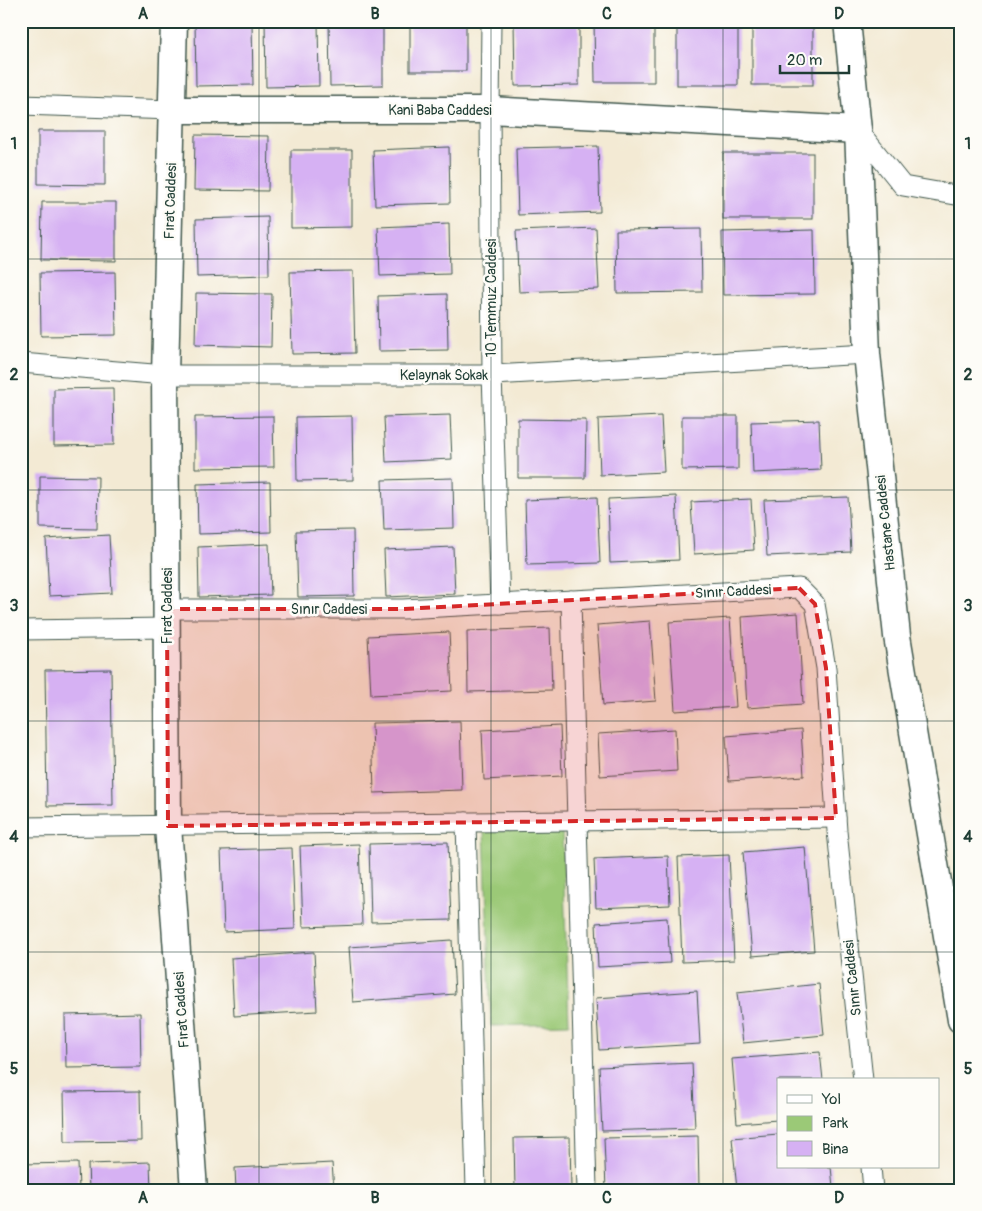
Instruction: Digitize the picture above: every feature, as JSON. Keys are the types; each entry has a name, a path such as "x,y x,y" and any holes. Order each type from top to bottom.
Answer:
{"street":[{"name":"Fırat Caddesi","path":"174,21 165,375 168,826 194,1190"},
{"name":"10 Temmuz Caddesi","path":"492,21 490,110 492,375 500,604"},
{"name":"Hastane Caddesi","path":"847,21 858,130 867,354 896,636 961,1020"},
{"name":"Kani Baba Caddesi","path":"21,105 173,110 490,110 858,130"},
{"path":"858,130 903,186 961,196"},
{"name":"Kelaynak Sokak","path":"21,363 165,375 492,375 867,354"},
{"name":"Sınır Caddesi","path":"21,630 167,619 402,609 799,588 815,604 826,668 836,818 863,1078"},
{"path":"570,600 587,1190"},
{"path":"21,827 836,818"},
{"path":"466,822 476,1190"},
{"path":"871,1168 873,1190"}],"highlighted area":[{"path":"799,588 815,604 826,668 836,818 168,826 167,609 403,609"}],"green space":[{"path":"562,829 569,1024 491,1026 484,831"}],"building":[{"path":"195,21 252,21 253,85 196,86"},
{"path":"265,21 318,21 319,86 266,87"},
{"path":"329,21 383,21 383,85 330,86"},
{"path":"410,21 466,21 466,71 410,71"},
{"path":"514,21 579,21 579,85 515,86"},
{"path":"594,21 654,21 654,82 595,82"},
{"path":"677,21 738,21 738,85 677,85"},
{"path":"752,21 813,21 813,85 752,85"},
{"path":"38,131 105,131 105,185 38,184"},
{"path":"195,135 269,136 268,191 194,190"},
{"path":"598,146 600,212 518,215 516,148"},
{"path":"449,147 450,203 375,205 373,150"},
{"path":"291,150 352,150 352,227 291,228"},
{"path":"723,153 813,153 813,219 723,219"},
{"path":"42,202 116,202 116,261 41,260"},
{"path":"268,217 269,275 197,277 196,219"},
{"path":"449,224 450,274 380,276 378,227"},
{"path":"596,228 599,289 519,292 516,231"},
{"path":"701,229 702,292 617,293 616,230"},
{"path":"814,230 815,294 723,295 722,232"},
{"path":"353,271 355,353 292,354 290,272"},
{"path":"115,272 116,335 41,336 40,273"},
{"path":"196,293 272,294 271,347 195,345"},
{"path":"447,294 448,350 379,351 378,296"},
{"path":"113,388 114,445 54,446 54,389"},
{"path":"450,415 452,459 386,462 384,417"},
{"path":"273,416 274,467 195,468 195,417"},
{"path":"352,416 353,480 297,481 296,417"},
{"path":"661,416 664,472 600,475 598,419"},
{"path":"682,416 738,416 738,469 682,470"},
{"path":"518,419 586,420 585,478 518,478"},
{"path":"819,420 821,470 753,473 751,422"},
{"path":"40,476 98,477 97,529 40,528"},
{"path":"453,478 454,528 384,530 382,480"},
{"path":"270,482 271,532 198,534 197,484"},
{"path":"676,496 679,560 610,563 608,499"},
{"path":"597,497 600,563 527,565 525,500"},
{"path":"848,497 851,552 767,556 764,500"},
{"path":"751,499 754,550 694,554 691,502"},
{"path":"353,530 354,596 298,597 296,531"},
{"path":"109,535 112,593 49,596 46,539"},
{"path":"269,544 271,595 199,597 198,547"},
{"path":"453,547 455,594 386,597 384,550"},
{"path":"798,613 803,704 747,708 742,617"},
{"path":"730,618 736,707 675,711 669,622"},
{"path":"650,621 656,701 603,705 597,625"},
{"path":"550,628 552,690 468,692 467,631"},
{"path":"449,632 452,691 371,695 368,636"},
{"path":"111,669 113,805 47,806 45,670"},
{"path":"460,721 462,790 374,793 372,723"},
{"path":"560,726 562,776 484,780 482,730"},
{"path":"675,729 677,771 600,776 598,734"},
{"path":"801,730 804,776 729,781 726,736"},
{"path":"448,842 451,920 371,922 369,844"},
{"path":"359,844 362,925 303,927 300,846"},
{"path":"805,847 814,951 752,956 743,852"},
{"path":"292,848 295,929 224,932 221,850"},
{"path":"729,855 734,960 682,962 678,857"},
{"path":"668,856 670,905 596,908 594,859"},
{"path":"667,918 670,963 598,967 596,923"},
{"path":"452,940 455,994 353,1002 349,947"},
{"path":"314,952 317,1011 234,1016 231,958"},
{"path":"819,984 824,1035 743,1043 737,993"},
{"path":"697,991 700,1044 599,1050 596,998"},
{"path":"140,1013 141,1067 66,1068 65,1015"},
{"path":"820,1052 823,1078 777,1078 777,1120 737,1123 732,1059"},
{"path":"692,1063 695,1128 602,1131 599,1067"},
{"path":"140,1091 141,1141 65,1142 64,1092"},
{"path":"777,1134 777,1168 831,1168 833,1187 798,1190 737,1190 732,1138"},
{"path":"698,1136 699,1188 606,1190 604,1138"},
{"path":"570,1137 571,1190 515,1190 514,1138"},
{"path":"150,1162 151,1190 89,1190 88,1164"},
{"path":"78,1163 79,1190 21,1190 21,1164"},
{"path":"332,1163 334,1190 236,1190 235,1168"}]}
